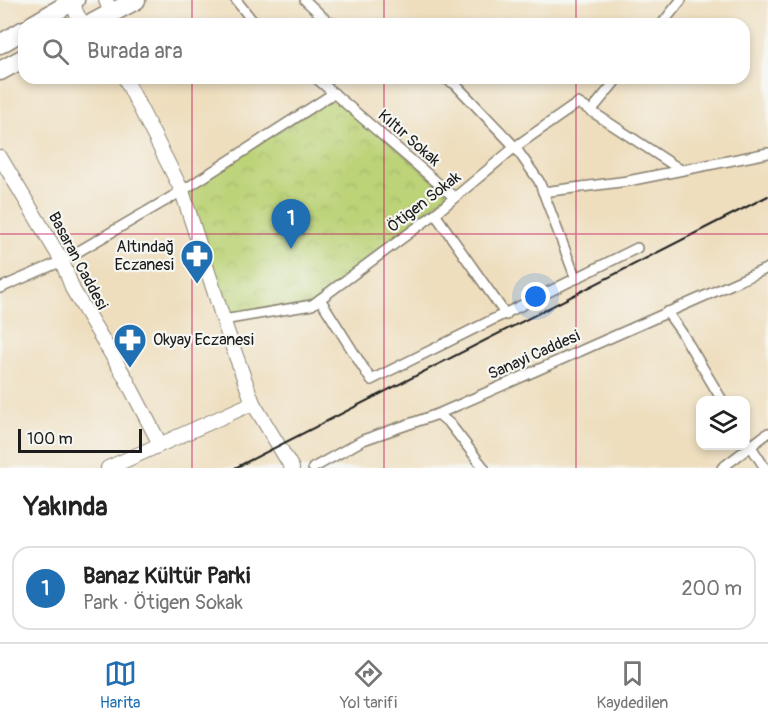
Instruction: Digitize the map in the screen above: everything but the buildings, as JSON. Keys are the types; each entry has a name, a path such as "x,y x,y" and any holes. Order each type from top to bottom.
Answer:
{"highway":[{"path":"44,18 74,0"},
{"path":"109,12 136,0"},
{"path":"0,44 18,34"},
{"path":"0,71 18,61"}],"street":[{"path":"74,0 74,9 78,18"},
{"path":"236,0 250,18"},
{"path":"305,0 323,18"},
{"path":"667,18 681,0"},
{"path":"128,84 182,191 223,320 253,403 292,468"},
{"name":"Kıltır Sokak","path":"323,84 454,197"},
{"path":"454,84 515,147 539,181 576,279"},
{"path":"613,84 591,111 681,170"},
{"path":"0,288 62,261 182,191 334,93"},
{"name":"Ötigen Sokak","path":"223,320 312,305 435,214 515,147 578,103 591,111"},
{"path":"543,192 628,181 768,153"},
{"name":"Basaran Caddesi","path":"0,157 62,261 73,290 125,377 160,444"},
{"path":"435,214 506,315"},
{"path":"320,299 371,380 637,248"},
{"name":"Sanayi Caddesi","path":"313,468 363,440 438,414 768,268"},
{"path":"667,312 720,396"},
{"path":"108,468 253,403"},
{"path":"438,414 450,424 484,468"},
{"path":"750,442 768,433"},
{"path":"750,446 765,468"},
{"path":"722,468 741,450"}],"green space":[{"path":"335,95 449,193 312,305 223,320 182,191"}],"railway":[{"path":"235,468 768,196"}],"place":[{"name":"Banaz Kültür Parki","path":"291,249"},
{"name":"Altındağ Eczanesi","path":"197,285"},
{"name":"Okyay Eczanesi","path":"130,369"}]}
